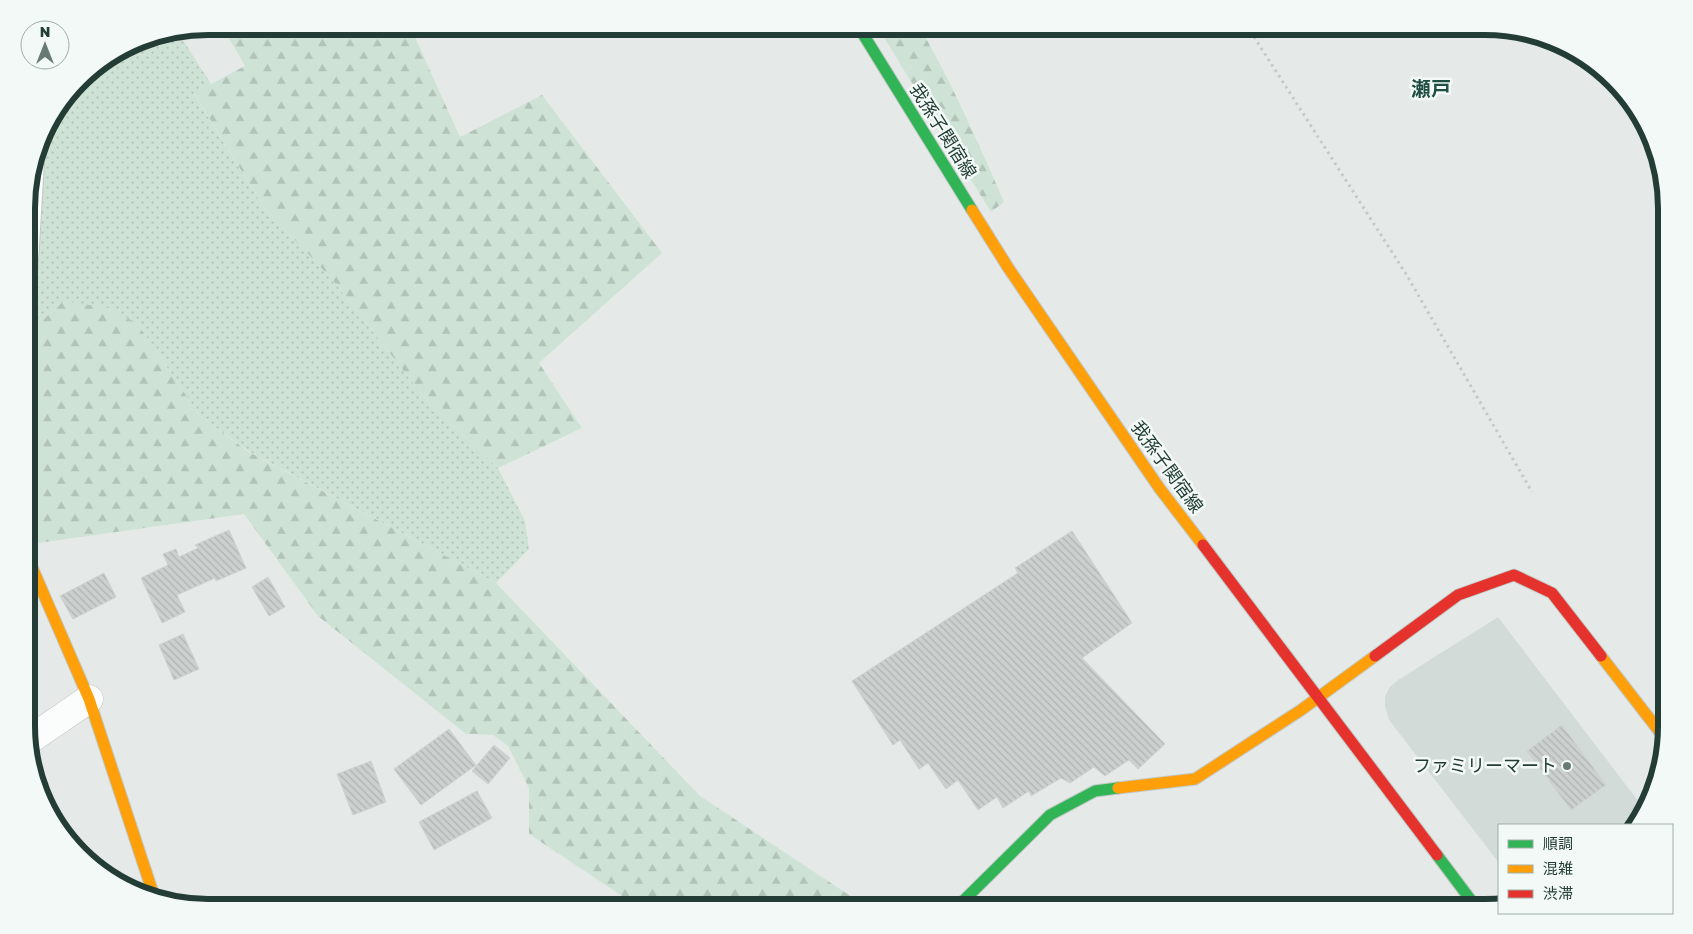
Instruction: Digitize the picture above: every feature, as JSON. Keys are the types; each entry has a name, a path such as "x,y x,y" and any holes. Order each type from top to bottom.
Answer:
{"street":[{"name":"我孫子関宿線","path":"864,35 1014,278 1160,489 1470,899"},
{"path":"35,574 89,699 153,890"},
{"path":"965,899 1050,815 1095,791 1195,779 1317,698 1458,595 1514,576 1552,593 1658,730"},
{"path":"35,736 89,699"}],"path":[{"path":"1253,35 1406,274 1532,492"}],"shaded area":[{"path":"1498,617 1640,803 1635,813 1627,824 1498,824 1498,862 1389,720 1385,706 1385,697 1389,688 1398,680"}],"green space":[{"path":"227,35 414,35 460,137 542,95 662,253 539,363 582,428 498,468 428,402 332,279 264,208 194,93 245,66"},
{"path":"883,35 924,35 954,91 1004,202 991,212"},
{"path":"181,37 211,84 194,94 264,208 332,279 428,402 498,468 525,521 529,549 496,583 250,452 200,416 137,323 64,301 35,327 35,266 42,161 58,121 78,94 112,64 152,44"},
{"path":"64,301 108,308 137,323 200,416 249,452 496,583 700,796 855,899 626,899 529,834 529,788 508,746 493,735 466,734 318,616 244,514 35,543 35,327"}],"building":[{"path":"229,530 246,568 216,581 215,578 177,595 185,612 162,623 141,578 168,565 163,554 176,549 179,557 198,548 195,545"},
{"path":"1072,531 1132,623 1082,658 1165,744 1138,769 1129,760 1105,776 1094,767 1070,783 1061,778 1031,796 1029,791 1003,808 997,797 978,810 958,780 946,789 928,763 919,769 900,740 893,745 852,681 1018,573 1015,568"},
{"path":"104,573 116,597 73,619 60,596"},
{"path":"268,577 285,607 269,616 252,587"},
{"path":"183,634 199,669 174,680 159,645"},
{"path":"1562,725 1606,785 1571,810 1527,751"},
{"path":"449,729 476,765 421,805 394,769"},
{"path":"494,745 510,758 488,784 472,771"},
{"path":"371,761 386,802 353,815 337,774"},
{"path":"477,791 492,818 434,850 419,822"}],"traffic: fast":[{"path":"864,35 972,210"},
{"path":"965,899 1050,815 1095,791 1118,788"},
{"path":"1437,855 1470,899"}],"traffic: slow":[{"path":"972,210 1009,269 1160,489 1203,545"},
{"path":"35,574 89,699 152,889"},
{"path":"1118,788 1195,779 1301,710 1375,656"},
{"path":"1601,656 1658,730"}],"traffic: jam":[{"path":"1203,545 1437,855"},
{"path":"1375,656 1458,595 1514,575 1552,593 1601,656"}],"place":[{"name":"ファミリーマート","path":"1567,766"}],"district":[{"name":"瀬戸","path":"1431,89"}]}
